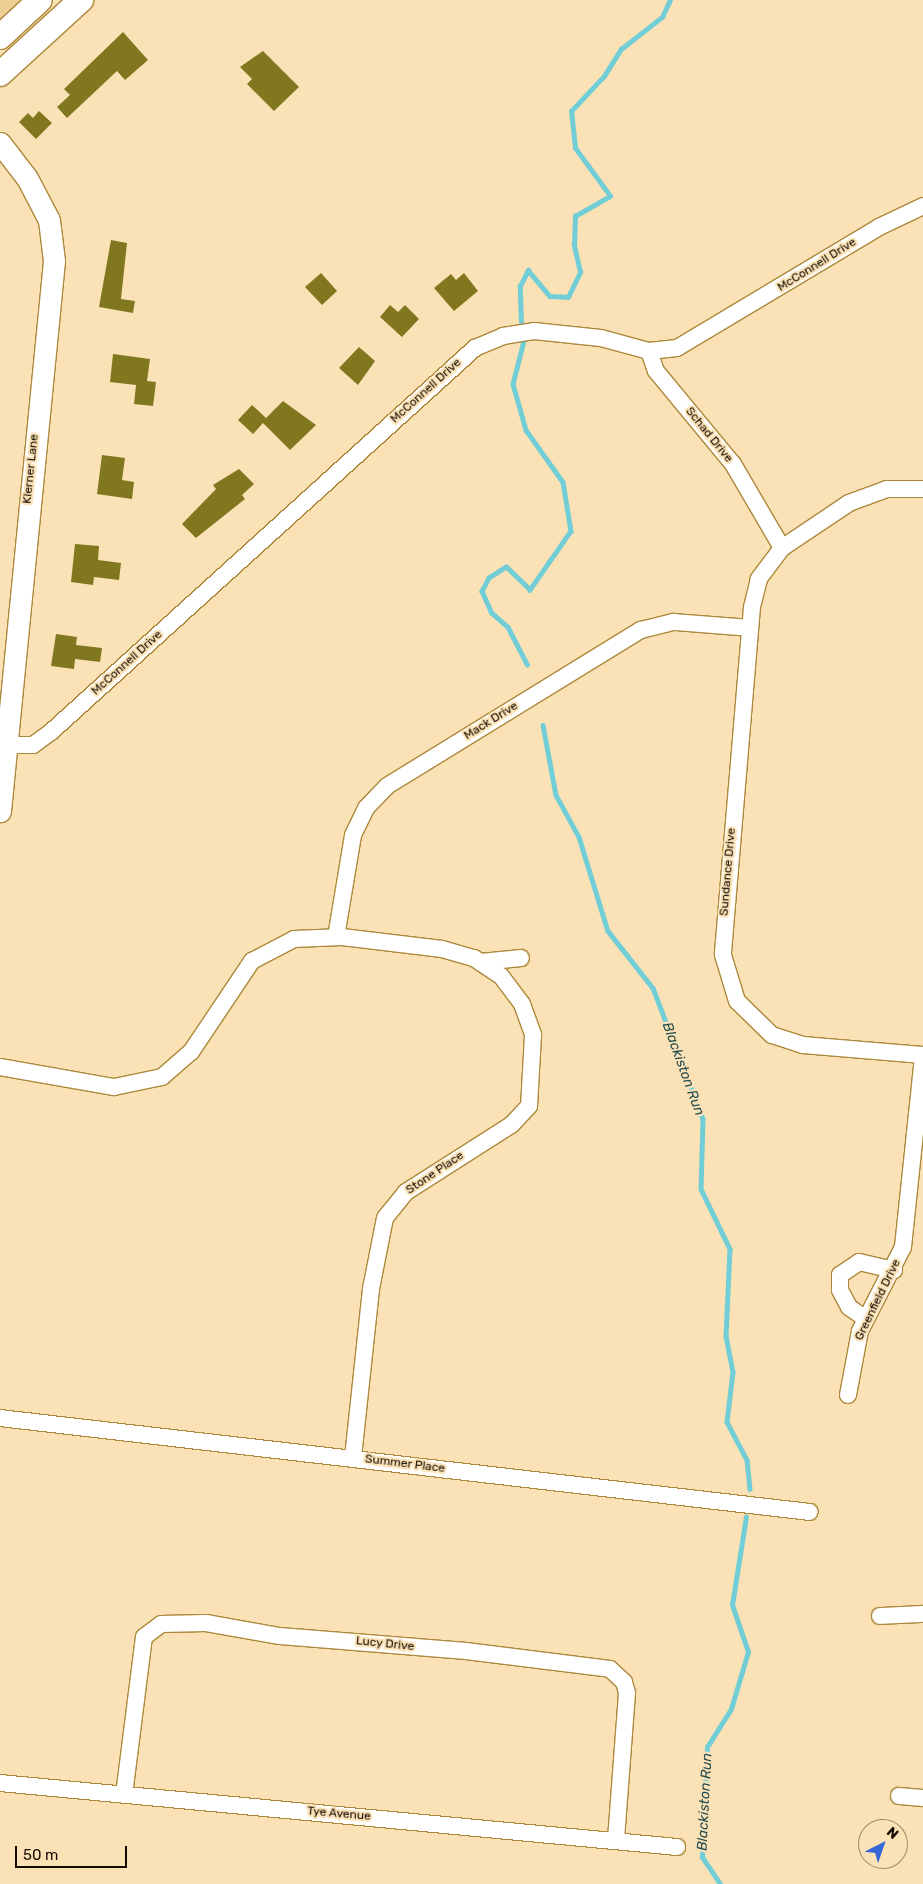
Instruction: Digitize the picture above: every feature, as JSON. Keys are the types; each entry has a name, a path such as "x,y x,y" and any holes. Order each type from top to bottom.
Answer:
{"main road":[{"path":"0,37 40,0"},
{"path":"0,74 81,0"}],"street":[{"name":"Klerner Lane","path":"0,142 27,178 50,220 54,261 0,810"},
{"name":"McConnell Drive","path":"6,745 33,745 52,731 475,348 517,333 551,332 649,351 677,348 706,334 879,227 923,206"},
{"name":"Schad Drive","path":"649,351 656,371 733,464 782,548"},
{"path":"782,548 874,492 923,489"},
{"name":"Sundance Drive","path":"782,548 759,579 750,628 724,924 723,955 731,986 747,1014 772,1035 803,1045 923,1056"},
{"name":"Mack Drive","path":"336,937 356,829 375,796 394,781 641,630 674,622 750,628"},
{"name":"Stone Place","path":"0,1067 114,1087 147,1083 162,1076 190,1052 252,961 294,939 336,937 442,949 481,962 512,989 529,1019 534,1067 529,1106 511,1125 406,1192 385,1218 371,1289 353,1458"},
{"name":"Stone Place","path":"481,962 522,958"},
{"name":"Greenfield Drive","path":"848,1395 851,1362 866,1319 894,1270 907,1226 923,1056"},
{"path":"866,1319 849,1307 840,1290 840,1275 859,1262 894,1270"},
{"name":"Summer Place","path":"0,1418 810,1512"},
{"path":"880,1616 923,1614"},
{"name":"Lucy Drive","path":"124,1795 144,1637 161,1624 206,1623 280,1636 458,1650 610,1669 624,1682 627,1693 616,1841"},
{"name":"Tye Avenue","path":"0,1783 677,1847"},
{"path":"899,1796 923,1798"}],"shaded area":[{"path":"0,0 21,0 0,19"}],"building":[{"path":"123,32 148,60 125,80 117,71 67,118 57,107 70,95 64,89"},
{"path":"263,51 299,87 274,111 247,84 252,79 240,67"},
{"path":"39,111 52,123 36,139 19,122 28,113 33,118"},
{"path":"111,240 127,243 121,299 135,301 133,313 99,307"},
{"path":"321,273 337,291 322,305 305,287"},
{"path":"464,273 478,291 454,311 434,288 451,274 456,280"},
{"path":"390,305 398,312 405,305 419,319 402,337 380,317"},
{"path":"359,347 375,361 358,385 339,368"},
{"path":"113,354 150,359 147,381 156,382 153,406 134,404 136,385 110,382"},
{"path":"283,401 316,425 290,450 263,423 253,434 238,420 252,405 266,418"},
{"path":"102,455 125,458 122,480 134,482 132,499 97,494"},
{"path":"239,469 254,484 242,495 245,499 196,538 182,524 216,489 213,485"},
{"path":"75,544 99,546 98,560 121,563 119,580 94,577 93,585 71,582"},
{"path":"56,634 77,637 76,645 102,648 100,662 75,659 74,669 51,666"}],"waterway":[{"name":"Blackiston Run","path":"521,323 520,286 528,270 550,296 568,297 580,272 574,245 575,216 610,196 575,148 571,111 604,76 621,49 662,17 670,0"},
{"name":"Blackiston Run","path":"524,341 513,384 526,430 563,482 571,531 530,590 506,567 489,578 482,591 492,613 508,627 527,664"},
{"name":"Blackiston Run","path":"543,725 556,795 579,837 608,931 653,988 703,1119 701,1189 730,1249 726,1336 733,1372 727,1422 747,1460 750,1489"},
{"name":"Blackiston Run","path":"720,1884 702,1857 707,1747 731,1709 748,1652 732,1605 746,1517"}]}
